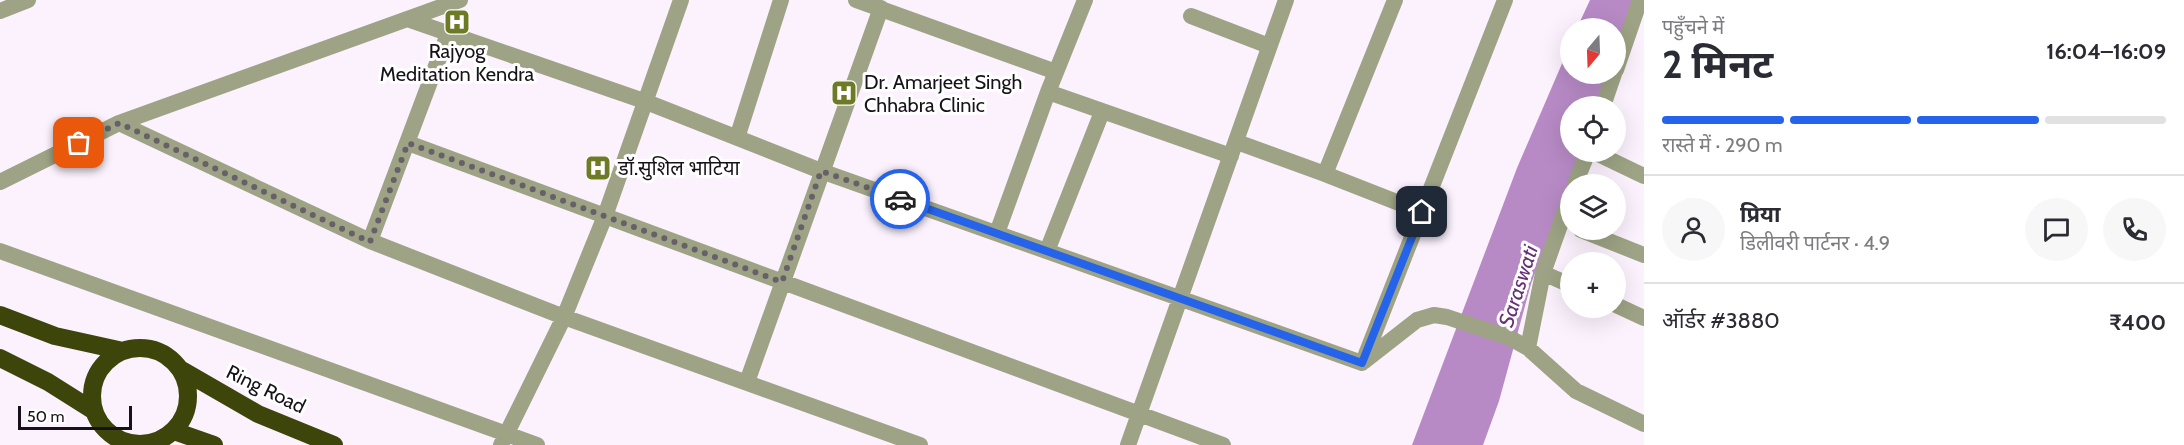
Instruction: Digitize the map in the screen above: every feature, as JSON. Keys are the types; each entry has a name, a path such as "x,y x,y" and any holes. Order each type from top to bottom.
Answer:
{"highway":[{"path":"0,315 55,336 123,351"},
{"path":"144,348 164,354 180,369 187,387 187,408 182,421 163,439 150,444 124,442 104,429 94,411 92,399 97,375 112,357 123,351 144,348"},
{"path":"0,358 48,382 94,411"},
{"name":"Ring Road","path":"180,369 258,414 334,445"},
{"path":"174,431 214,445"}],"street":[{"path":"0,11 28,0"},
{"path":"0,182 119,123 460,0"},
{"path":"503,439 564,317 605,216 681,0"},
{"path":"737,138 781,0"},
{"path":"856,0 1056,72"},
{"path":"997,233 1047,92 1085,0"},
{"path":"1128,445 1286,0"},
{"path":"1325,174 1395,0"},
{"path":"1362,363 1505,0"},
{"path":"1626,40 1640,0"},
{"path":"747,382 881,8"},
{"path":"1191,16 1269,46"},
{"path":"407,18 644,101 821,171 1362,363"},
{"path":"370,242 448,34"},
{"path":"1047,92 1102,112 1325,174 1422,212"},
{"path":"1047,251 1102,112"},
{"path":"119,123 370,242 564,317 920,445"},
{"path":"408,143 1223,445"},
{"path":"1615,162 1644,176"},
{"path":"1528,348 1543,273 1560,236"},
{"path":"1606,240 1644,255"},
{"path":"0,251 503,439 537,445"},
{"path":"1543,273 1560,281"},
{"path":"1626,310 1644,318"},
{"path":"1362,363 1417,320 1434,315 1447,317 1510,338 1528,348 1576,391 1644,424"}],"water":[{"path":"1590,0 1635,0 1626,24 1626,18 1582,18"},
{"name":"Saraswati","path":"1560,68 1560,84 1604,84 1600,96 1560,96 1560,162 1576,162 1572,174 1560,174 1560,206 1531,284 1499,401 1483,445 1412,445 1517,168"}],"way so far":[{"path":"79,143 119,123 370,242 408,143 782,282 821,171 900,199"}],"place":[{"name":"Rajyog Meditation Kendra","path":"457,22"},
{"name":"Dr. Amarjeet Singh Chhabra Clinic","path":"844,93"},
{"name":"डॉ.सुशिल भाटिया","path":"598,168"}],"route":[{"path":"900,199 1362,363 1422,212"}]}
